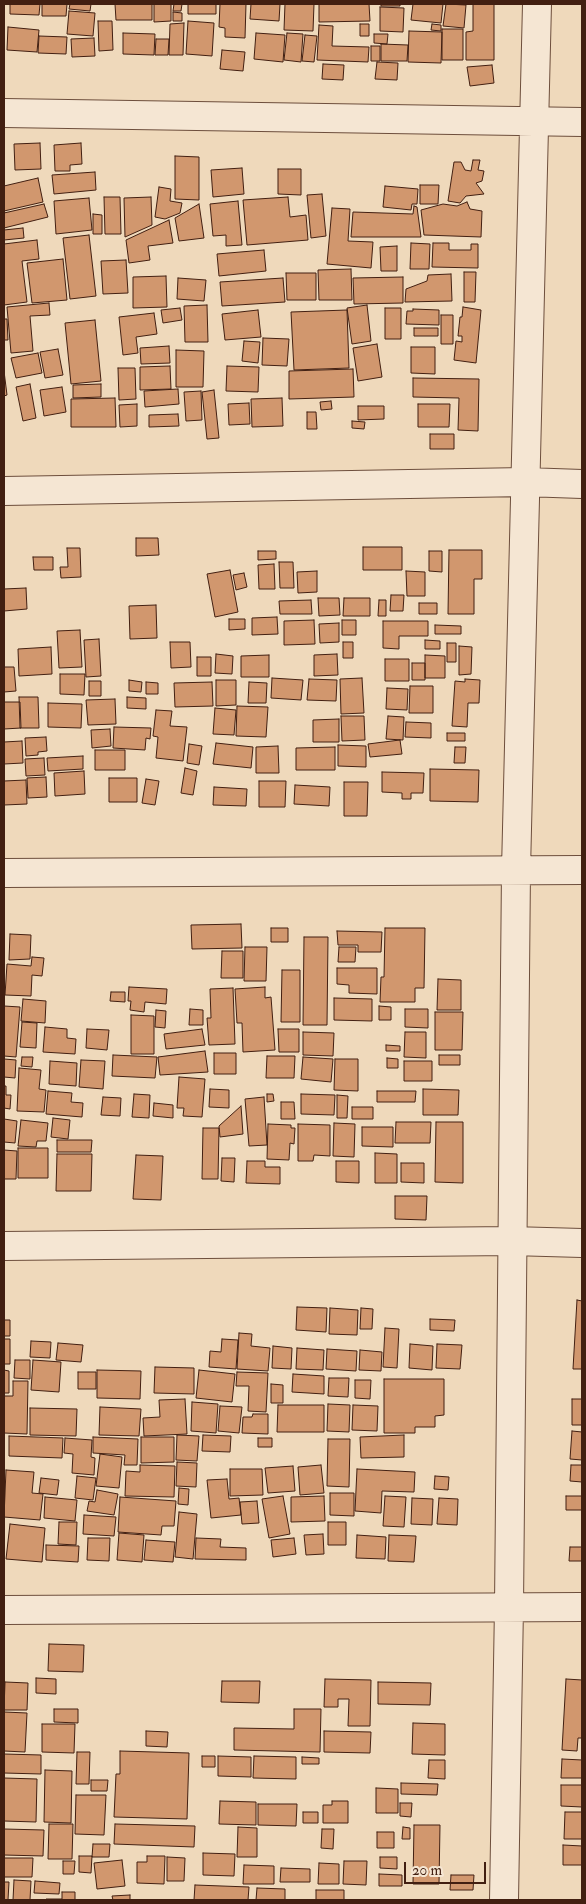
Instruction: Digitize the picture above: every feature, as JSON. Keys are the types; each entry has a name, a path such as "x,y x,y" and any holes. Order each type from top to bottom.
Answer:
{"street":[{"path":"504,1900 509,1606 516,870 537,4"},
{"path":"4,112 582,122"},
{"path":"4,491 525,482 582,484"},
{"path":"4,873 582,870"},
{"path":"4,1246 582,1243"},
{"path":"4,1610 582,1607"}],"building":[{"path":"10,4 40,4 39,15 10,14"},
{"path":"42,4 67,4 66,16 42,16"},
{"path":"70,4 91,4 90,11 69,9"},
{"path":"115,4 152,4 152,20 116,20"},
{"path":"154,4 171,4 171,21 154,22"},
{"path":"174,4 182,4 181,11 173,11"},
{"path":"188,4 216,4 216,14 188,14"},
{"path":"220,4 246,4 245,38 225,37 225,28 219,27"},
{"path":"251,4 280,4 279,21 250,19"},
{"path":"285,4 314,4 313,31 284,30"},
{"path":"319,4 369,4 370,21 319,22"},
{"path":"381,4 400,4 400,6 381,6"},
{"path":"413,4 443,4 441,23 411,20"},
{"path":"446,4 466,5 464,28 443,26"},
{"path":"473,4 494,4 494,60 466,60 466,32 473,31"},
{"path":"380,7 404,8 403,32 380,31"},
{"path":"69,11 95,13 93,36 67,34"},
{"path":"173,12 182,13 182,21 173,21"},
{"path":"98,21 112,21 113,50 99,51"},
{"path":"188,21 214,23 212,56 186,54"},
{"path":"184,23 183,55 169,55 170,24"},
{"path":"360,24 369,24 369,36 360,36"},
{"path":"432,24 441,25 441,31 431,30"},
{"path":"319,25 333,26 332,46 369,47 368,62 317,60"},
{"path":"8,27 39,30 37,52 7,50"},
{"path":"442,29 463,29 463,60 442,60"},
{"path":"409,31 442,32 441,63 408,62"},
{"path":"123,33 155,34 154,55 123,54"},
{"path":"256,33 285,35 283,62 254,59"},
{"path":"287,33 303,34 301,62 284,60"},
{"path":"374,34 388,34 387,44 374,43"},
{"path":"305,35 317,36 314,62 302,61"},
{"path":"39,36 67,37 66,54 38,53"},
{"path":"94,38 95,56 72,57 71,39"},
{"path":"156,39 169,39 168,55 155,55"},
{"path":"381,44 408,45 407,61 381,61"},
{"path":"371,46 380,46 380,61 371,61"},
{"path":"222,50 245,52 243,71 220,69"},
{"path":"377,62 398,63 397,80 375,79"},
{"path":"323,64 344,65 343,80 322,79"},
{"path":"492,65 494,83 470,86 467,67"},
{"path":"40,143 41,169 15,170 14,144"},
{"path":"81,143 82,164 70,165 70,171 55,171 54,145"},
{"path":"175,156 199,157 199,200 175,199"},
{"path":"473,160 480,160 478,170 484,171 482,181 476,183 484,194 466,196 460,203 448,201 454,162 461,162 465,170 471,171"},
{"path":"242,168 244,194 213,197 211,170"},
{"path":"278,169 301,169 301,195 278,194"},
{"path":"95,172 96,190 54,194 52,175"},
{"path":"38,178 43,202 4,211 4,186"},
{"path":"420,185 439,185 438,204 420,204"},
{"path":"385,186 418,189 417,204 412,204 411,210 383,207"},
{"path":"159,187 171,189 170,201 182,203 180,213 165,219 155,217"},
{"path":"322,194 326,236 311,238 307,195"},
{"path":"104,197 120,197 121,234 105,234"},
{"path":"151,197 152,225 125,237 124,198"},
{"path":"288,197 290,217 306,215 308,240 247,245 243,200"},
{"path":"89,198 92,230 56,234 54,201"},
{"path":"238,201 242,245 226,246 226,235 213,236 210,204"},
{"path":"467,202 470,209 482,211 481,237 424,235 421,210 443,204 457,206"},
{"path":"44,204 48,217 4,228 4,213"},
{"path":"199,204 204,238 179,241 175,218"},
{"path":"414,206 417,207 421,237 351,237 353,212 413,214"},
{"path":"332,208 350,209 348,241 373,242 371,268 327,264"},
{"path":"93,214 102,215 102,234 93,234"},
{"path":"169,220 173,243 148,246 150,260 129,263 126,240"},
{"path":"23,228 24,238 4,240 4,230"},
{"path":"89,235 96,296 70,299 63,238"},
{"path":"37,240 39,259 22,261 27,302 4,305 4,244"},
{"path":"411,243 430,244 429,269 410,269"},
{"path":"433,243 449,243 449,250 471,250 471,244 478,244 478,268 432,267"},
{"path":"397,246 397,271 381,271 380,247"},
{"path":"264,250 266,271 219,276 217,254"},
{"path":"63,259 67,300 32,303 27,263"},
{"path":"126,260 128,293 103,294 101,261"},
{"path":"351,269 352,300 319,300 318,270"},
{"path":"464,272 476,272 475,302 464,302"},
{"path":"286,273 316,273 316,300 287,300"},
{"path":"451,274 452,301 405,302 406,289 427,281 428,275"},
{"path":"166,276 167,307 133,308 133,277"},
{"path":"403,277 403,303 354,304 353,278"},
{"path":"178,278 206,280 204,301 177,299"},
{"path":"283,278 285,302 222,306 220,282"},
{"path":"49,303 50,315 30,316 33,351 11,353 7,307"},
{"path":"207,305 208,342 185,342 184,306"},
{"path":"367,305 371,341 352,344 347,308"},
{"path":"463,307 481,310 476,363 454,360 456,341 462,342 462,336 458,336"},
{"path":"180,308 182,320 163,323 161,310"},
{"path":"385,308 401,308 401,339 385,339"},
{"path":"413,309 439,310 439,325 406,324 407,311 413,311"},
{"path":"258,310 261,337 225,340 222,314"},
{"path":"347,310 349,368 294,370 291,312"},
{"path":"154,313 157,334 136,337 138,353 123,355 119,317"},
{"path":"441,315 453,315 453,344 441,344"},
{"path":"4,319 7,319 8,340 4,340"},
{"path":"95,320 101,381 71,384 65,323"},
{"path":"414,328 438,328 438,336 414,336"},
{"path":"263,338 289,339 287,366 262,365"},
{"path":"244,341 260,342 258,363 242,361"},
{"path":"377,344 382,377 358,381 353,348"},
{"path":"169,346 170,363 141,364 140,348"},
{"path":"411,347 435,347 435,374 411,373"},
{"path":"58,349 63,375 45,378 40,352"},
{"path":"176,350 204,351 203,387 176,387"},
{"path":"38,353 42,373 16,378 11,358"},
{"path":"170,366 171,389 140,390 140,367"},
{"path":"227,366 259,367 258,392 226,391"},
{"path":"118,368 135,368 136,399 119,400"},
{"path":"353,369 354,397 289,399 289,371"},
{"path":"4,371 7,395 4,396"},
{"path":"413,378 479,379 478,431 458,430 459,398 413,397"},
{"path":"30,384 36,418 23,421 16,387"},
{"path":"101,384 101,397 73,398 73,385"},
{"path":"62,387 66,412 44,416 40,390"},
{"path":"178,389 179,404 145,407 144,391"},
{"path":"214,390 219,438 207,439 202,392"},
{"path":"201,391 202,420 186,421 184,392"},
{"path":"115,398 116,427 71,427 71,399"},
{"path":"282,398 283,426 252,427 251,399"},
{"path":"331,401 332,409 321,410 320,402"},
{"path":"249,403 250,424 229,425 228,404"},
{"path":"137,404 137,426 120,427 119,405"},
{"path":"418,404 450,404 449,427 418,427"},
{"path":"358,406 384,406 384,419 358,420"},
{"path":"307,412 316,412 317,429 307,429"},
{"path":"178,414 179,426 149,427 149,415"},
{"path":"352,421 365,422 364,429 352,428"},
{"path":"430,434 454,434 454,449 430,449"},
{"path":"136,538 158,538 159,555 136,556"},
{"path":"363,547 402,547 402,570 363,570"},
{"path":"67,548 80,548 81,577 61,578 60,567 68,567"},
{"path":"449,550 482,550 482,579 474,579 474,614 448,614"},
{"path":"258,551 276,551 276,559 258,560"},
{"path":"429,551 442,551 442,572 429,571"},
{"path":"33,557 53,557 53,570 34,570"},
{"path":"279,562 293,562 294,588 280,588"},
{"path":"274,564 275,589 259,589 258,565"},
{"path":"230,570 238,612 215,617 207,574"},
{"path":"317,571 317,592 298,593 297,572"},
{"path":"406,571 425,572 425,596 407,596"},
{"path":"244,573 247,587 236,590 233,575"},
{"path":"26,588 27,609 4,611 4,589"},
{"path":"391,595 404,595 403,611 390,611"},
{"path":"318,598 339,598 340,615 319,616"},
{"path":"344,598 370,598 370,616 343,616"},
{"path":"311,600 312,614 280,614 279,601"},
{"path":"379,600 386,600 386,616 378,616"},
{"path":"419,603 437,603 437,614 419,614"},
{"path":"156,605 157,638 130,639 129,606"},
{"path":"277,617 278,634 252,635 252,618"},
{"path":"229,619 245,619 245,629 229,630"},
{"path":"314,620 315,644 284,645 284,621"},
{"path":"342,620 356,620 356,635 342,635"},
{"path":"383,621 428,621 428,636 399,636 399,649 383,648"},
{"path":"339,623 339,642 320,643 319,624"},
{"path":"435,625 461,626 461,634 435,634"},
{"path":"80,630 82,667 59,668 57,631"},
{"path":"99,639 101,676 86,677 84,640"},
{"path":"425,640 440,641 440,649 425,649"},
{"path":"170,642 190,642 191,667 171,668"},
{"path":"343,642 353,642 353,658 343,658"},
{"path":"447,643 456,643 456,662 447,662"},
{"path":"459,646 472,647 471,674 459,675"},
{"path":"51,647 52,674 19,676 18,649"},
{"path":"216,654 233,656 232,674 215,673"},
{"path":"337,654 338,675 314,676 314,655"},
{"path":"269,655 269,677 241,677 241,656"},
{"path":"425,655 445,656 445,678 425,678"},
{"path":"197,657 211,657 211,676 197,676"},
{"path":"385,659 409,659 409,681 385,681"},
{"path":"412,663 425,663 425,680 412,680"},
{"path":"4,667 14,667 16,691 4,692"},
{"path":"60,674 85,674 84,695 60,694"},
{"path":"272,678 303,680 301,700 271,698"},
{"path":"362,678 364,713 341,714 340,679"},
{"path":"309,679 337,680 336,701 307,700"},
{"path":"465,679 480,680 479,703 468,703 467,727 452,726 455,681 465,682"},
{"path":"129,680 142,682 141,692 129,691"},
{"path":"216,680 236,680 236,705 216,706"},
{"path":"89,681 101,681 101,696 89,696"},
{"path":"146,682 158,683 158,694 146,694"},
{"path":"212,682 213,706 175,707 174,683"},
{"path":"249,682 267,683 266,703 248,703"},
{"path":"410,686 433,686 433,713 409,713"},
{"path":"387,688 408,689 407,710 386,709"},
{"path":"19,697 38,697 39,728 20,728"},
{"path":"127,697 146,698 146,709 127,708"},
{"path":"115,699 116,724 88,725 86,700"},
{"path":"4,702 20,702 21,728 4,729"},
{"path":"48,703 82,704 81,728 48,727"},
{"path":"237,706 268,707 266,737 236,736"},
{"path":"215,708 236,710 234,735 213,734"},
{"path":"156,710 172,711 170,726 187,727 183,761 156,758 158,737 153,736"},
{"path":"341,716 364,716 365,740 342,741"},
{"path":"388,716 404,717 403,740 386,739"},
{"path":"339,719 339,742 313,742 313,720"},
{"path":"406,722 431,723 431,738 405,737"},
{"path":"114,727 151,728 150,739 146,738 145,750 113,748"},
{"path":"110,729 111,746 92,748 91,730"},
{"path":"447,733 465,733 465,741 447,741"},
{"path":"46,737 47,751 38,752 38,755 26,756 25,738"},
{"path":"400,740 402,754 370,757 368,744"},
{"path":"22,741 23,763 4,764 4,742"},
{"path":"216,743 253,747 251,768 213,764"},
{"path":"189,744 202,746 199,765 187,763"},
{"path":"338,745 366,746 366,767 338,766"},
{"path":"278,746 279,773 256,773 256,747"},
{"path":"335,747 335,770 296,770 296,748"},
{"path":"455,747 466,747 465,763 454,763"},
{"path":"95,750 125,750 125,770 95,770"},
{"path":"83,756 83,769 48,771 47,758"},
{"path":"44,758 45,775 26,776 25,759"},
{"path":"185,768 197,771 193,795 181,793"},
{"path":"430,769 479,770 478,802 430,801"},
{"path":"84,771 85,794 55,796 54,773"},
{"path":"382,772 424,773 423,793 411,793 411,799 402,799 402,793 382,792"},
{"path":"46,777 47,797 28,798 27,778"},
{"path":"109,778 137,778 137,802 109,802"},
{"path":"146,779 159,781 155,805 142,803"},
{"path":"26,780 27,804 4,805 4,781"},
{"path":"259,781 286,781 285,807 259,807"},
{"path":"344,782 368,782 367,816 344,816"},
{"path":"295,785 330,787 329,806 294,804"},
{"path":"214,787 247,789 246,806 213,805"},
{"path":"241,924 242,948 192,949 191,925"},
{"path":"271,928 288,928 288,942 271,942"},
{"path":"385,928 425,928 424,988 415,988 415,1002 380,1002 381,977 384,977"},
{"path":"337,931 382,932 381,952 358,952 358,945 338,945"},
{"path":"10,934 31,935 30,959 9,960"},
{"path":"304,937 328,937 327,1025 303,1025"},
{"path":"245,947 267,947 266,981 244,981"},
{"path":"339,947 356,947 355,962 338,962"},
{"path":"222,951 243,951 243,978 221,978"},
{"path":"32,957 44,958 42,976 32,975 31,996 5,995 7,964 31,966"},
{"path":"337,968 377,968 377,994 349,993 349,985 337,984"},
{"path":"282,970 300,970 300,1022 281,1022"},
{"path":"438,979 461,980 461,1010 437,1010"},
{"path":"129,987 167,989 166,1004 145,1002 144,1012 130,1010 131,1001 128,1001"},
{"path":"265,987 265,998 271,997 275,1050 243,1052 242,1023 237,1023 235,989"},
{"path":"233,988 235,1044 209,1045 207,1018 211,1018 210,989"},
{"path":"111,992 125,992 125,1002 110,1001"},
{"path":"334,998 372,999 372,1021 334,1020"},
{"path":"23,999 46,1001 45,1023 21,1021"},
{"path":"4,1006 20,1007 16,1057 4,1056"},
{"path":"379,1006 391,1007 391,1020 379,1020"},
{"path":"190,1009 203,1010 203,1025 189,1025"},
{"path":"405,1009 428,1009 428,1028 405,1027"},
{"path":"156,1010 166,1011 165,1028 155,1027"},
{"path":"435,1012 463,1012 462,1050 435,1050"},
{"path":"131,1015 154,1016 154,1054 131,1054"},
{"path":"22,1022 37,1023 36,1048 20,1047"},
{"path":"45,1027 67,1029 67,1038 76,1039 75,1054 43,1052"},
{"path":"87,1029 109,1030 107,1050 86,1048"},
{"path":"202,1029 205,1045 166,1049 164,1034"},
{"path":"278,1029 299,1029 299,1052 279,1052"},
{"path":"303,1032 334,1033 333,1056 303,1055"},
{"path":"405,1032 426,1032 426,1058 404,1057"},
{"path":"386,1045 400,1046 400,1051 386,1051"},
{"path":"205,1051 208,1072 160,1075 158,1057"},
{"path":"214,1053 236,1053 236,1074 214,1074"},
{"path":"113,1055 157,1057 155,1078 112,1076"},
{"path":"439,1055 460,1055 460,1065 439,1065"},
{"path":"267,1056 295,1056 294,1078 266,1078"},
{"path":"22,1057 33,1057 32,1067 21,1066"},
{"path":"303,1057 333,1059 331,1082 301,1079"},
{"path":"387,1058 398,1059 398,1068 387,1068"},
{"path":"4,1059 16,1060 15,1078 4,1077"},
{"path":"335,1059 358,1059 358,1091 334,1090"},
{"path":"81,1060 105,1061 103,1089 79,1087"},
{"path":"50,1061 77,1063 76,1086 49,1084"},
{"path":"404,1061 432,1061 432,1081 404,1081"},
{"path":"19,1068 41,1070 39,1089 46,1090 44,1112 17,1111"},
{"path":"179,1077 205,1079 202,1117 183,1116 184,1108 177,1108"},
{"path":"4,1086 6,1086 6,1095 11,1095 10,1109 4,1108"},
{"path":"210,1089 229,1090 229,1108 209,1107"},
{"path":"423,1089 459,1090 458,1115 423,1115"},
{"path":"48,1091 72,1093 71,1102 83,1103 82,1117 46,1114"},
{"path":"377,1091 416,1091 415,1102 377,1102"},
{"path":"134,1094 150,1095 149,1118 132,1117"},
{"path":"267,1094 273,1094 274,1101 267,1102"},
{"path":"301,1094 335,1095 334,1115 301,1114"},
{"path":"337,1095 348,1096 347,1118 337,1118"},
{"path":"103,1097 121,1098 120,1116 101,1115"},
{"path":"264,1097 267,1145 249,1146 245,1099"},
{"path":"281,1102 294,1102 295,1119 281,1119"},
{"path":"154,1103 173,1105 173,1118 153,1116"},
{"path":"241,1106 243,1134 220,1137 219,1126"},
{"path":"352,1107 373,1107 373,1119 352,1119"},
{"path":"53,1118 70,1120 68,1139 51,1137"},
{"path":"4,1119 17,1121 15,1143 4,1142"},
{"path":"21,1120 48,1123 46,1141 37,1141 36,1147 18,1146"},
{"path":"396,1122 431,1122 430,1143 395,1143"},
{"path":"436,1122 463,1122 463,1183 435,1182"},
{"path":"334,1123 355,1124 354,1157 333,1156"},
{"path":"268,1124 291,1125 291,1128 295,1128 294,1144 290,1143 289,1160 267,1159"},
{"path":"298,1124 330,1125 330,1156 314,1155 313,1161 298,1161"},
{"path":"362,1127 393,1127 393,1147 362,1146"},
{"path":"203,1128 219,1128 218,1179 202,1179"},
{"path":"57,1140 92,1140 91,1152 57,1152"},
{"path":"18,1148 48,1148 48,1178 18,1178"},
{"path":"4,1150 17,1151 16,1179 4,1179"},
{"path":"375,1153 397,1154 397,1183 375,1183"},
{"path":"57,1154 92,1154 91,1191 56,1191"},
{"path":"136,1155 163,1156 161,1200 133,1199"},
{"path":"222,1158 235,1158 234,1182 221,1181"},
{"path":"247,1161 265,1161 265,1167 280,1167 280,1184 246,1183"},
{"path":"336,1161 359,1161 359,1183 336,1182"},
{"path":"401,1163 424,1163 424,1183 401,1182"},
{"path":"395,1196 427,1196 426,1220 395,1219"},
{"path":"577,1300 582,1301 582,1369 573,1369"},
{"path":"297,1307 327,1308 326,1332 296,1330"},
{"path":"330,1308 358,1310 357,1335 329,1334"},
{"path":"361,1308 373,1309 372,1329 360,1329"},
{"path":"430,1319 455,1320 454,1331 430,1330"},
{"path":"4,1320 10,1320 10,1336 4,1336"},
{"path":"385,1328 399,1329 397,1368 383,1367"},
{"path":"239,1333 252,1334 251,1346 270,1348 268,1371 237,1369"},
{"path":"4,1339 10,1339 10,1364 4,1364"},
{"path":"222,1339 238,1340 236,1369 209,1367 210,1351 221,1352"},
{"path":"31,1341 51,1342 50,1358 30,1357"},
{"path":"58,1343 83,1345 81,1362 56,1360"},
{"path":"410,1344 433,1346 432,1370 409,1368"},
{"path":"437,1344 462,1345 460,1369 436,1368"},
{"path":"273,1346 292,1348 291,1369 272,1368"},
{"path":"297,1348 324,1350 323,1370 296,1369"},
{"path":"327,1349 357,1351 356,1371 326,1369"},
{"path":"360,1350 382,1352 381,1371 359,1370"},
{"path":"15,1360 30,1360 30,1379 14,1378"},
{"path":"33,1360 61,1362 59,1392 31,1390"},
{"path":"155,1367 194,1368 194,1394 154,1393"},
{"path":"4,1370 9,1371 9,1393 4,1393"},
{"path":"97,1370 141,1371 140,1399 97,1398"},
{"path":"199,1370 235,1374 232,1402 196,1398"},
{"path":"78,1372 96,1372 96,1389 78,1389"},
{"path":"237,1372 268,1373 266,1412 248,1411 249,1386 236,1386"},
{"path":"293,1374 324,1376 324,1394 292,1392"},
{"path":"329,1378 349,1378 348,1397 328,1396"},
{"path":"384,1379 444,1379 444,1415 435,1416 435,1427 415,1427 415,1433 384,1433"},
{"path":"355,1380 371,1380 370,1399 355,1398"},
{"path":"13,1381 28,1381 27,1434 4,1433 4,1396 13,1396"},
{"path":"271,1384 283,1385 283,1403 271,1403"},
{"path":"185,1399 187,1434 144,1436 143,1418 160,1417 159,1400"},
{"path":"572,1399 582,1399 582,1425 572,1425"},
{"path":"192,1402 218,1404 216,1433 191,1431"},
{"path":"328,1404 350,1405 349,1432 327,1431"},
{"path":"278,1405 324,1405 324,1432 277,1432"},
{"path":"353,1405 378,1406 377,1431 352,1430"},
{"path":"220,1406 242,1407 239,1433 218,1431"},
{"path":"100,1407 141,1409 139,1436 99,1435"},
{"path":"30,1408 77,1409 76,1436 30,1435"},
{"path":"253,1414 268,1414 268,1434 242,1433 243,1417 252,1417"},
{"path":"572,1431 582,1432 582,1460 570,1459"},
{"path":"177,1435 199,1436 197,1461 176,1460"},
{"path":"203,1435 231,1436 230,1452 202,1451"},
{"path":"404,1435 404,1457 361,1458 360,1437"},
{"path":"9,1436 63,1438 62,1458 9,1456"},
{"path":"93,1437 138,1439 137,1465 124,1465 125,1455 93,1453"},
{"path":"141,1437 174,1437 174,1462 141,1463"},
{"path":"65,1438 92,1440 91,1457 95,1458 94,1475 72,1473 73,1454 64,1453"},
{"path":"258,1438 272,1438 272,1447 258,1447"},
{"path":"328,1439 350,1439 349,1487 327,1486"},
{"path":"100,1454 122,1457 119,1488 96,1486"},
{"path":"177,1462 197,1463 196,1487 176,1486"},
{"path":"140,1465 175,1466 174,1497 125,1496 126,1471 140,1472"},
{"path":"321,1465 324,1493 300,1495 298,1467"},
{"path":"571,1465 582,1465 582,1482 570,1481"},
{"path":"293,1466 295,1491 268,1493 265,1468"},
{"path":"230,1469 262,1469 263,1495 230,1496"},
{"path":"357,1469 415,1472 414,1492 382,1491 381,1513 355,1511"},
{"path":"6,1470 34,1472 32,1493 43,1494 40,1520 4,1517"},
{"path":"77,1476 96,1478 93,1500 75,1498"},
{"path":"435,1476 449,1477 448,1490 434,1489"},
{"path":"41,1478 59,1480 57,1495 39,1493"},
{"path":"227,1479 229,1499 239,1498 241,1515 211,1518 207,1480"},
{"path":"179,1488 189,1489 188,1505 178,1504"},
{"path":"97,1490 118,1494 114,1515 87,1511 89,1501 95,1502"},
{"path":"330,1493 354,1493 354,1516 330,1515"},
{"path":"283,1496 290,1534 269,1538 262,1499"},
{"path":"324,1496 325,1521 291,1522 291,1497"},
{"path":"385,1496 406,1497 404,1527 383,1526"},
{"path":"566,1496 582,1496 582,1510 566,1510"},
{"path":"45,1497 77,1500 75,1521 44,1518"},
{"path":"120,1497 176,1501 174,1526 162,1526 161,1535 118,1532"},
{"path":"412,1498 433,1499 432,1525 411,1524"},
{"path":"439,1498 458,1499 457,1525 437,1524"},
{"path":"257,1501 259,1523 242,1524 240,1502"},
{"path":"179,1512 197,1514 193,1559 175,1557"},
{"path":"84,1515 116,1517 114,1536 83,1534"},
{"path":"59,1522 77,1522 76,1545 58,1544"},
{"path":"328,1522 346,1522 346,1545 328,1545"},
{"path":"10,1524 45,1528 42,1562 6,1559"},
{"path":"119,1533 144,1535 142,1562 117,1560"},
{"path":"323,1534 324,1554 306,1555 304,1535"},
{"path":"357,1535 386,1537 385,1559 356,1558"},
{"path":"389,1535 416,1536 414,1562 388,1561"},
{"path":"88,1538 110,1538 109,1561 87,1560"},
{"path":"196,1538 221,1539 220,1547 246,1548 246,1560 195,1559"},
{"path":"294,1538 296,1554 273,1557 271,1540"},
{"path":"146,1540 175,1542 173,1562 144,1560"},
{"path":"46,1545 79,1546 78,1562 46,1560"},
{"path":"570,1547 582,1547 582,1561 569,1561"},
{"path":"49,1644 84,1645 83,1672 48,1671"},
{"path":"36,1678 56,1679 56,1694 36,1693"},
{"path":"325,1679 371,1680 370,1726 348,1726 349,1699 338,1699 338,1707 324,1707"},
{"path":"566,1679 582,1680 582,1738 578,1738 577,1751 562,1750"},
{"path":"222,1681 260,1681 259,1703 221,1702"},
{"path":"5,1682 28,1683 27,1710 4,1710"},
{"path":"378,1682 431,1683 430,1705 378,1704"},
{"path":"54,1709 78,1709 78,1723 54,1722"},
{"path":"294,1709 321,1709 320,1752 234,1750 234,1728 294,1729"},
{"path":"4,1712 27,1713 25,1752 4,1751"},
{"path":"413,1723 445,1724 445,1755 412,1754"},
{"path":"42,1724 75,1724 74,1753 42,1752"},
{"path":"146,1731 168,1732 167,1747 146,1746"},
{"path":"324,1731 371,1732 370,1753 324,1752"},
{"path":"120,1751 189,1753 187,1819 114,1817 116,1774 120,1774"},
{"path":"77,1752 90,1752 89,1784 76,1784"},
{"path":"4,1754 41,1755 41,1774 4,1773"},
{"path":"202,1756 215,1756 215,1767 202,1767"},
{"path":"218,1756 251,1757 251,1777 218,1776"},
{"path":"254,1756 296,1757 296,1779 253,1778"},
{"path":"302,1757 319,1758 319,1764 302,1764"},
{"path":"562,1759 582,1760 582,1778 561,1778"},
{"path":"429,1760 445,1760 445,1779 428,1778"},
{"path":"45,1770 72,1771 71,1823 44,1822"},
{"path":"4,1778 37,1779 36,1822 4,1821"},
{"path":"91,1780 108,1780 107,1791 91,1791"},
{"path":"401,1783 438,1784 437,1795 401,1794"},
{"path":"561,1785 582,1785 582,1807 561,1806"},
{"path":"376,1788 398,1789 398,1813 376,1813"},
{"path":"76,1795 106,1795 104,1835 75,1834"},
{"path":"220,1801 256,1802 256,1825 219,1824"},
{"path":"332,1801 348,1801 348,1823 323,1823 323,1805 332,1805"},
{"path":"400,1803 412,1803 411,1817 400,1816"},
{"path":"258,1804 297,1804 296,1826 258,1825"},
{"path":"303,1812 318,1812 318,1823 303,1823"},
{"path":"565,1812 582,1812 582,1839 564,1839"},
{"path":"49,1824 73,1824 72,1859 48,1859"},
{"path":"115,1824 195,1826 194,1847 114,1844"},
{"path":"414,1825 440,1825 439,1884 413,1884"},
{"path":"238,1827 257,1828 257,1857 237,1857"},
{"path":"403,1827 410,1828 410,1839 402,1839"},
{"path":"4,1829 44,1830 43,1856 4,1855"},
{"path":"322,1829 334,1829 333,1849 321,1848"},
{"path":"377,1832 394,1832 394,1848 377,1848"},
{"path":"93,1844 110,1844 109,1857 92,1857"},
{"path":"563,1845 582,1846 582,1865 563,1865"},
{"path":"203,1853 235,1854 234,1876 203,1875"},
{"path":"79,1856 92,1856 91,1873 79,1872"},
{"path":"147,1856 165,1856 164,1884 137,1883 137,1862 147,1862"},
{"path":"167,1857 185,1858 184,1881 167,1881"},
{"path":"380,1857 397,1857 397,1869 380,1868"},
{"path":"4,1858 33,1858 32,1877 4,1877"},
{"path":"122,1860 125,1886 97,1889 94,1863"},
{"path":"63,1861 75,1861 74,1874 63,1874"},
{"path":"344,1861 367,1861 366,1885 343,1884"},
{"path":"319,1863 339,1864 339,1884 318,1884"},
{"path":"244,1865 274,1866 274,1884 243,1884"},
{"path":"281,1868 310,1869 310,1882 280,1882"},
{"path":"379,1874 402,1875 402,1886 379,1886"},
{"path":"451,1875 474,1875 473,1890 450,1890"},
{"path":"14,1880 31,1881 30,1900 13,1900"},
{"path":"35,1881 60,1883 59,1894 34,1893"},
{"path":"4,1882 9,1882 8,1900 4,1900"},
{"path":"195,1885 249,1887 248,1900 194,1900"},
{"path":"257,1888 285,1889 285,1900 256,1900"},
{"path":"316,1890 344,1890 344,1900 316,1900"},
{"path":"62,1892 75,1892 75,1900 46,1900 62,1899"},
{"path":"130,1895 130,1900 113,1900 112,1896"}]}
